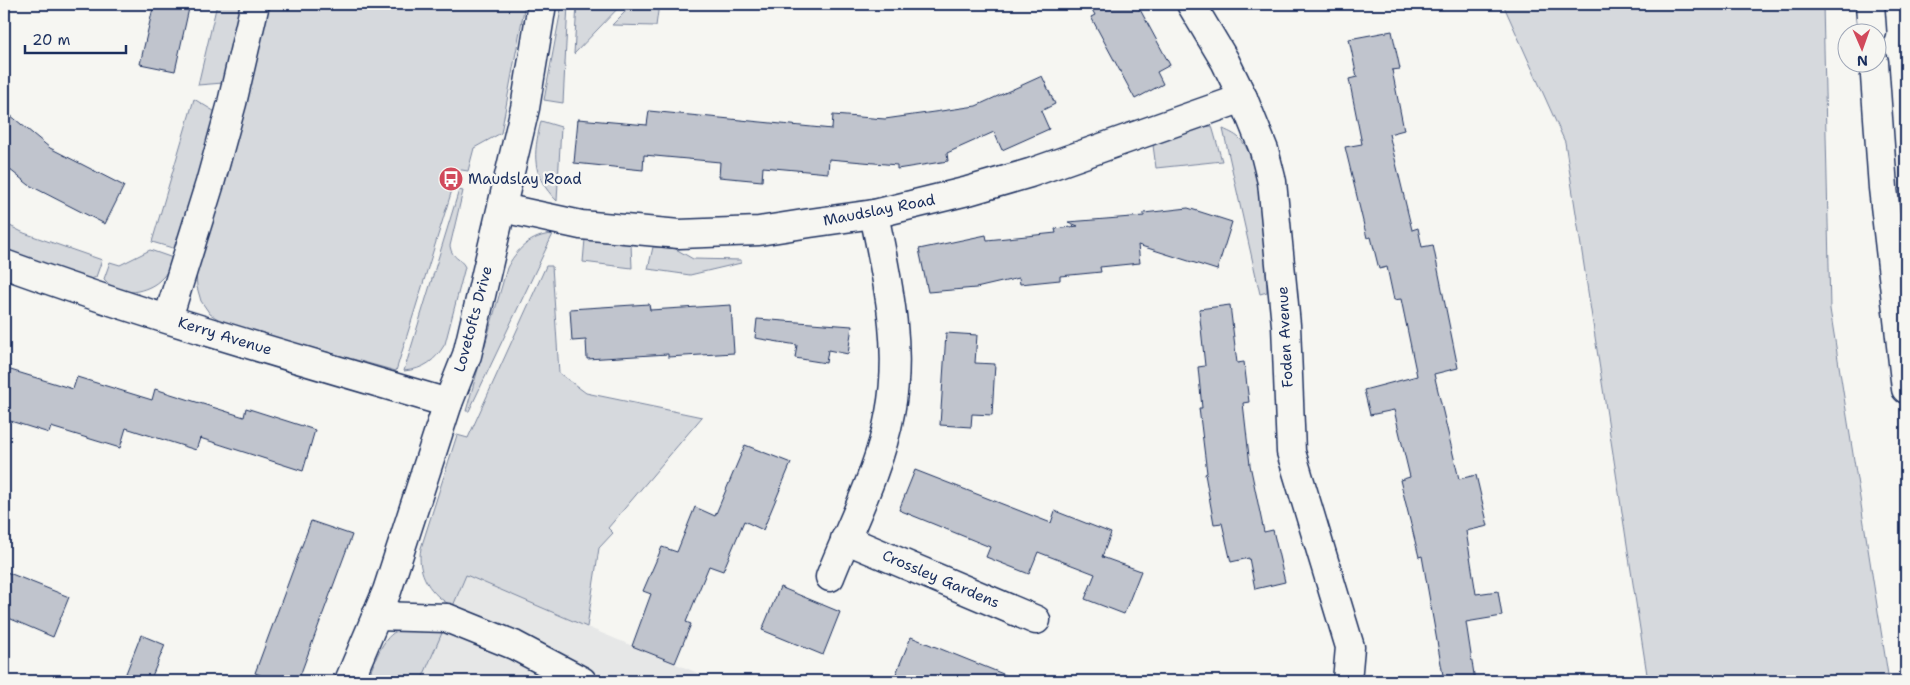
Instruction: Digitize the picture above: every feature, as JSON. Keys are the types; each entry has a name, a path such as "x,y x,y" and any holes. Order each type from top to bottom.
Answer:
{"main road":[{"path":"168,318 232,103 254,4"},
{"name":"Lovetofts Drive","path":"349,681 387,590 448,403 467,355 525,108 542,4"},
{"name":"Foden Avenue","path":"1191,4 1225,61 1243,98 1264,150 1272,182 1286,325 1291,452 1350,647 1347,681"},
{"path":"1870,4 1871,22"},
{"path":"1875,72 1883,188 1906,389"},
{"name":"Maudslay Road","path":"502,208 581,225 679,234 759,231 874,214 968,191 1030,173 1243,98"},
{"path":"830,577 877,462 890,412 893,392 894,345 892,314 874,214"},
{"name":"Kerry Avenue","path":"4,264 49,281 448,403"},
{"name":"Crossley Gardens","path":"845,539 1036,620"},
{"path":"376,616 447,618 514,645 582,681"}],"shaded area":[{"path":"217,4 241,4 223,83 198,85"},
{"path":"268,4 525,4 501,133 474,148 468,171 449,168 445,188 452,190 396,371 226,324 210,314 201,301 196,273"},
{"path":"562,4 568,4 563,103 544,100"},
{"path":"577,4 622,4 574,54"},
{"path":"633,4 659,4 656,26 612,25"},
{"path":"1503,4 1823,4 1830,309 1889,681 1648,681 1565,142"},
{"path":"194,99 217,113 176,249 152,242"},
{"path":"541,121 561,127 557,201 542,182 536,164 536,144"},
{"path":"1212,126 1222,161 1156,168 1153,145 1199,127"},
{"path":"1223,129 1236,135 1242,141 1255,171 1262,213 1267,292 1260,294"},
{"path":"459,190 463,191 450,246 453,254 465,267 445,344 428,363 404,371"},
{"path":"4,223 24,233 102,260 96,277 89,280 4,251"},
{"path":"553,234 469,411 466,411 507,268 515,255 531,240"},
{"path":"585,239 631,244 632,268 583,262"},
{"path":"653,247 674,248 693,259 741,260 741,263 690,275 648,269"},
{"path":"150,250 173,258 167,272 157,283 138,291 124,292 112,288 104,279 110,262 120,265"},
{"path":"546,266 552,266 559,373 586,393 702,417 608,528 613,533 599,548 587,627 466,575 453,606 445,602 432,590 423,575 421,566 421,548 457,435 468,438"},
{"path":"466,575 587,627 717,681 421,681"},
{"path":"431,628 442,633 421,681 367,681 383,644 394,633 404,629"}],"building":[{"path":"154,4 190,4 175,71 140,64"},
{"path":"1089,4 1137,4 1170,65 1157,72 1163,84 1135,99 1091,17 1095,15"},
{"path":"1392,31 1400,69 1392,70 1404,130 1389,134 1412,230 1418,228 1422,247 1433,245 1458,368 1434,374 1459,479 1476,475 1488,526 1466,531 1476,594 1498,591 1502,616 1466,622 1475,681 1444,681 1422,556 1419,557 1400,480 1410,477 1394,410 1370,415 1364,390 1417,376 1401,299 1394,300 1387,267 1379,269 1371,237 1367,238 1345,147 1362,144 1349,79 1357,77 1349,39"},
{"path":"1042,76 1055,104 1041,111 1049,129 1002,150 994,132 947,153 948,161 897,169 897,165 829,159 828,173 763,167 762,181 719,177 720,162 644,155 643,170 574,163 578,119 647,125 649,111 832,129 833,115 885,119 976,106"},
{"path":"4,110 50,148 124,186 105,224 29,185 4,165"},
{"path":"1188,208 1232,222 1217,270 1138,245 1140,263 1100,267 1101,272 1060,276 1060,280 1020,284 1019,278 976,288 928,292 919,249 986,235 987,240 1056,233 1055,229 1078,226 1068,222 1144,216 1144,213"},
{"path":"649,304 650,310 731,305 734,353 668,357 668,354 587,359 586,340 572,341 570,309"},
{"path":"1230,305 1237,363 1244,362 1249,402 1243,403 1250,465 1264,532 1273,530 1285,582 1255,589 1249,558 1231,562 1222,523 1214,524 1205,474 1207,473 1199,408 1202,408 1198,367 1205,366 1199,309"},
{"path":"757,319 852,326 848,354 828,350 826,363 795,358 797,345 755,338"},
{"path":"946,333 977,335 975,363 995,364 992,415 972,414 971,427 940,425"},
{"path":"4,368 73,389 77,377 152,400 155,389 244,417 246,408 315,430 303,471 200,438 196,450 126,428 120,448 51,427 49,433 4,419"},
{"path":"745,445 791,463 763,530 744,521 723,571 709,566 686,622 691,624 675,663 632,646 651,594 643,591 662,547 677,552 695,507 715,516"},
{"path":"915,470 1051,523 1055,511 1111,533 1102,557 1141,571 1124,614 1085,599 1095,574 1038,552 1029,574 986,557 990,547 899,510"},
{"path":"311,521 352,535 298,681 276,681 255,673"},
{"path":"4,571 69,597 53,637 4,616"},
{"path":"780,587 840,612 823,655 762,630"},
{"path":"141,635 165,645 150,681 123,681"},
{"path":"911,637 1018,680 893,681"}],"place":[{"name":"Maudslay Road","path":"451,179"}]}
